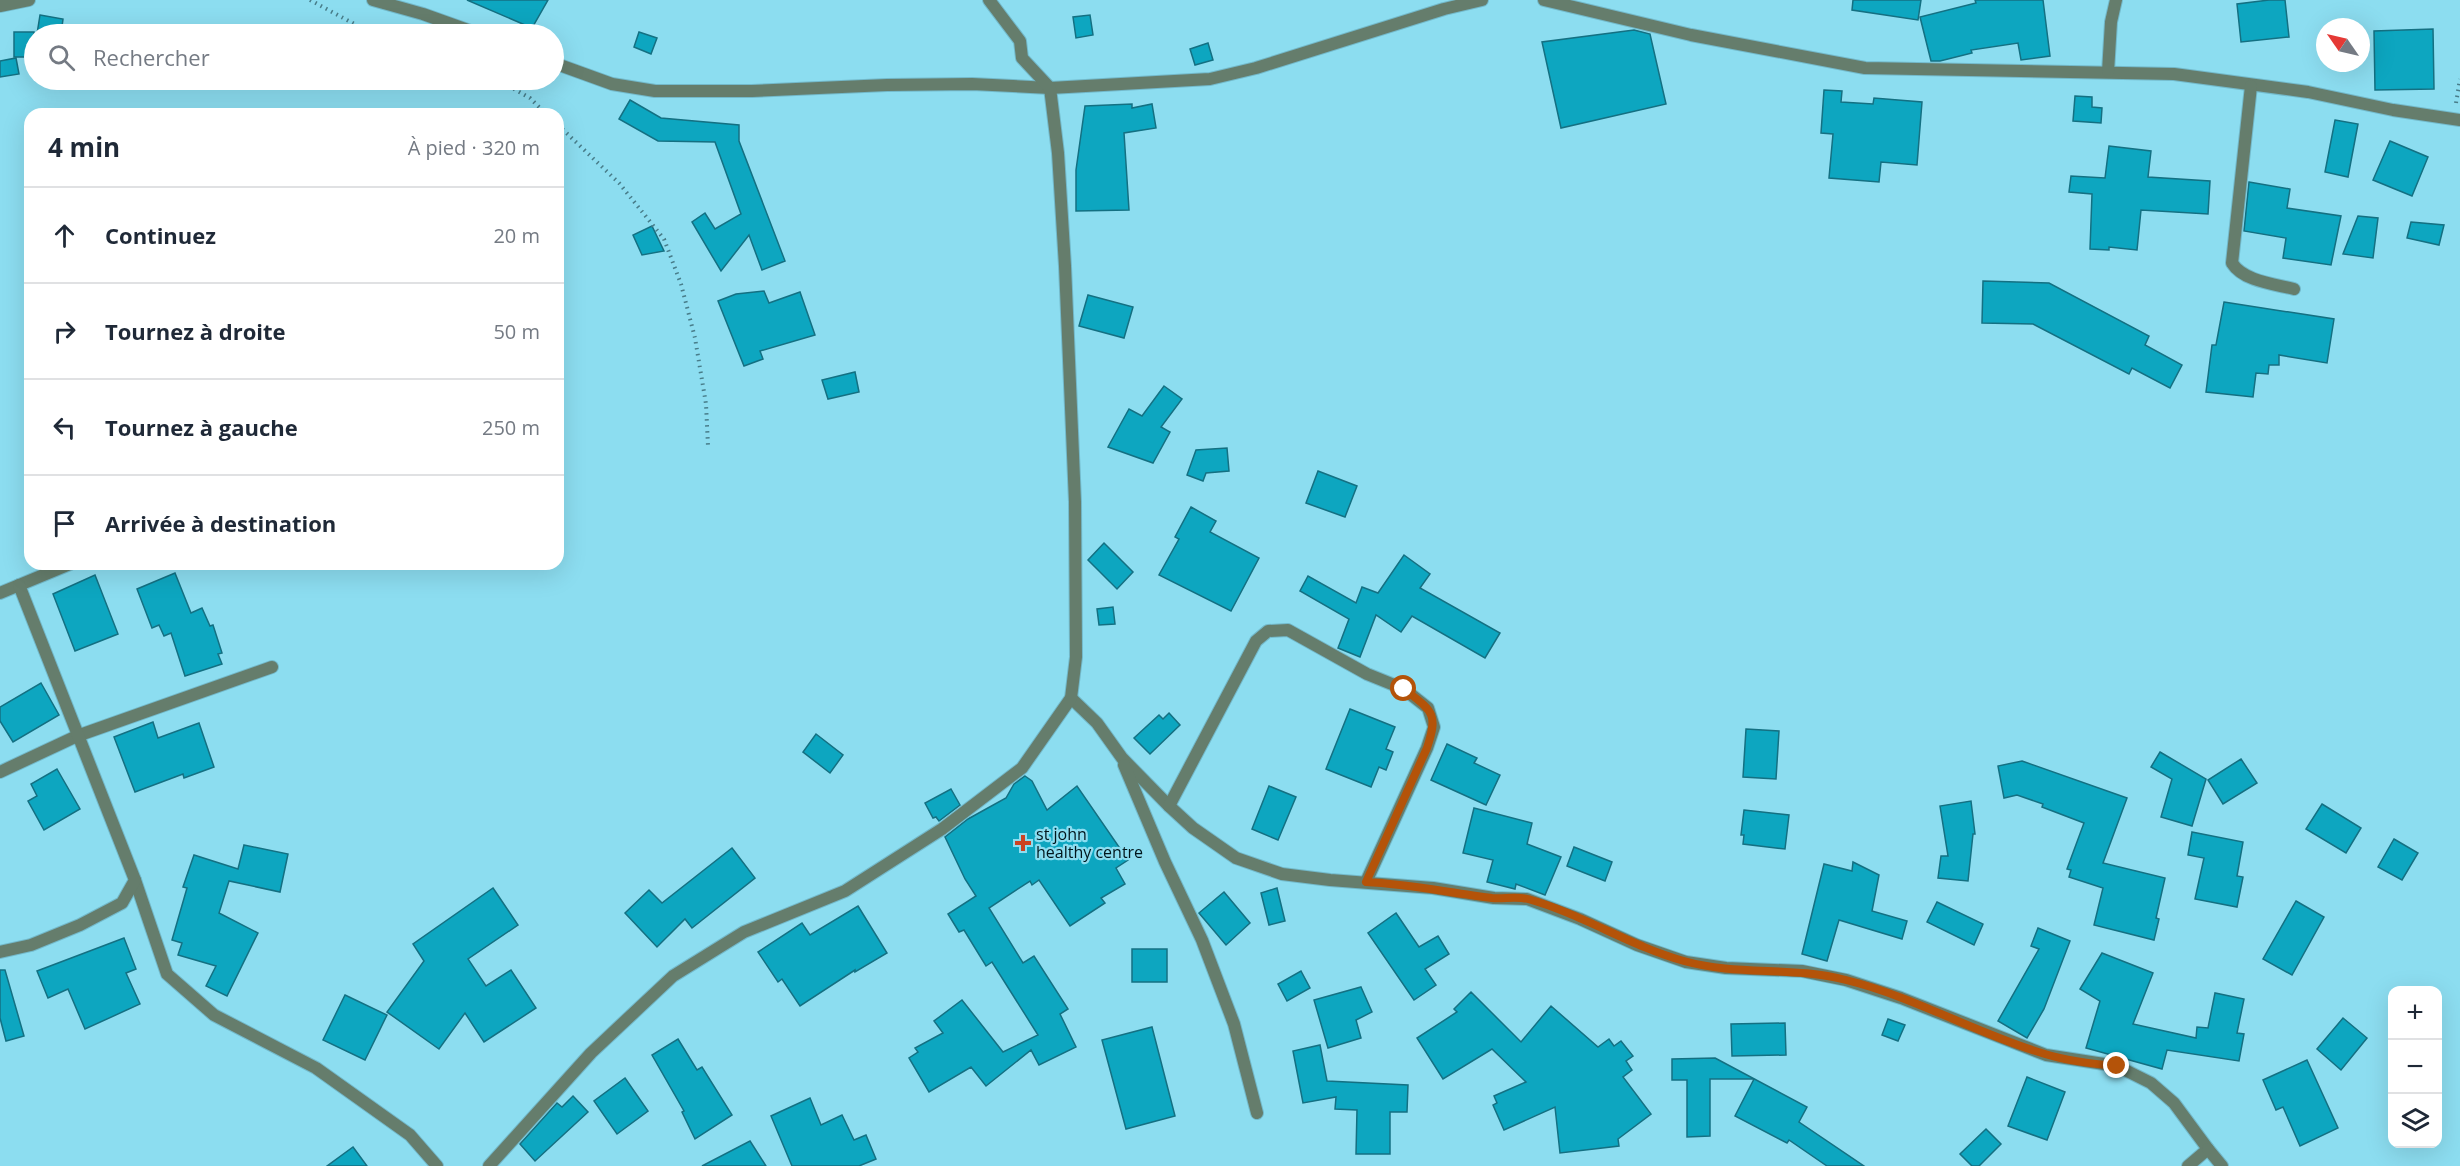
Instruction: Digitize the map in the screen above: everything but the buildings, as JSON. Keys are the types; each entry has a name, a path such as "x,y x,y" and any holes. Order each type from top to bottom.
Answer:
{"street":[{"path":"0,6 28,0"},
{"path":"373,0 451,24"},
{"path":"489,1166 591,1053 673,976 744,932 845,891 942,830 1022,768 1071,698 1076,657 1075,502 1058,153 1050,88 1022,58 1020,41 989,0"},
{"path":"564,67 612,84 655,91 752,92 951,84 1050,88 1210,79 1256,68 1444,9 1482,0"},
{"path":"1544,0 1691,35 1865,68 2175,74 2308,92 2393,110 2457,119"},
{"path":"2108,72 2111,22 2116,0"},
{"path":"2251,86 2232,263 2238,272 2294,289"},
{"path":"0,593 55,570"},
{"path":"19,585 76,736 102,794 135,880 167,974 214,1015 316,1068 410,1135 437,1166"},
{"path":"1169,806 1256,641 1268,631 1288,630 1367,674 1404,689 1428,708 1434,727 1427,748 1366,882"},
{"path":"0,772 76,736 272,667"},
{"path":"1071,698 1097,723 1122,758 1169,806 1193,828 1236,858 1282,874 1433,888 1494,898 1527,899 1580,919 1637,945 1686,962 1726,968 1802,971 1846,980 1901,998 2046,1055 2117,1066 2151,1083 2174,1102 2222,1166"},
{"path":"1122,758 1202,940 1234,1024 1257,1113"},
{"path":"1,954 80,925 123,903 135,880"},
{"path":"2188,1166 2208,1149"}],"path":[{"path":"310,0 354,24"},
{"path":"2457,119 2460,79"},
{"path":"516,90 530,98 540,108"},
{"path":"564,131 619,183 664,238 681,285 695,338 706,404 708,446"}],"place":[{"name":"st john healthy centre","path":"1023,843"}],"route":[{"path":"1404,689 1428,708 1434,727 1427,748 1366,882 1433,888 1494,898 1527,899 1580,919 1637,945 1686,962 1726,968 1802,971 1846,980 1901,998 2046,1055 2085,1063 2117,1066"}]}
